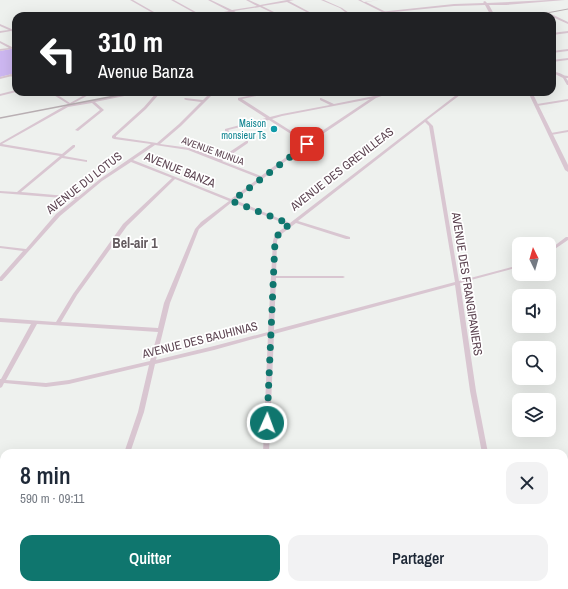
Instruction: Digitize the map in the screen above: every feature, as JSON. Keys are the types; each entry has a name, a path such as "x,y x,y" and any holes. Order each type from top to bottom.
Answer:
{"street":[{"path":"131,0 153,12"},
{"path":"172,0 195,12"},
{"path":"209,0 232,11"},
{"path":"247,0 273,12"},
{"path":"226,12 293,0"},
{"path":"322,0 342,8 347,12"},
{"path":"359,0 384,12 454,5 563,0"},
{"path":"363,2 378,0"},
{"path":"484,0 491,12"},
{"path":"285,1 308,12"},
{"path":"558,18 568,18"},
{"path":"558,18 568,23"},
{"path":"1,26 10,30"},
{"path":"0,32 10,30"},
{"path":"556,34 568,32"},
{"path":"0,42 12,48"},
{"path":"0,50 12,48"},
{"path":"556,52 568,50"},
{"path":"557,61 568,60"},
{"path":"557,61 565,65"},
{"path":"556,74 568,77"},
{"path":"0,78 11,75"},
{"path":"564,77 568,84"},
{"path":"0,96 12,93"},
{"path":"57,96 69,104"},
{"path":"0,144 83,96"},
{"path":"65,107 122,96"},
{"name":"AVENUE MUNUA","path":"155,96 114,138 189,149 262,178"},
{"name":"AVENUE DU LOTUS","path":"0,280 52,221 78,198 130,160 156,144 180,125 208,96"},
{"path":"255,96 240,99 307,144"},
{"path":"232,136 226,130 267,118 378,96"},
{"name":"AVENUE DES GREVILLEAS","path":"266,449 270,333 276,238 279,233 457,96"},
{"path":"532,96 568,170"},
{"path":"128,449 137,426 159,330 176,279 197,229 203,222 307,144 375,97"},
{"path":"186,99 204,100"},
{"path":"320,99 333,105"},
{"path":"537,106 568,100"},
{"path":"77,130 102,110 93,102"},
{"name":"AVENUE DES FRANGIPANIERS","path":"425,120 431,126 457,282 473,391 484,449"},
{"path":"551,134 568,131"},
{"path":"219,161 247,142"},
{"path":"0,144 86,161"},
{"path":"18,193 74,146"},
{"name":"AVENUE BANZA","path":"130,160 232,201 293,222 348,238"},
{"path":"57,324 75,295 125,225 174,178"},
{"path":"0,192 78,198"},
{"path":"556,247 568,238"},
{"path":"0,247 26,250"},
{"name":"AVENUE DES BAUHINIAS","path":"1,383 58,385 270,333 512,268"},
{"path":"274,276 343,277"},
{"path":"0,320 159,330"},
{"path":"1,383 35,322"}],"shaded area":[{"path":"12,49 12,74 0,77 0,51"}],"railway":[{"path":"552,12 568,9"},
{"path":"0,118 114,96"}],"place":[{"name":"Maison monsieur Ts","path":"274,129"}],"district":[{"name":"Bel-air 1","path":"135,243"}],"route":[{"path":"267,423 275,241 277,235 290,224 232,201 307,144"}]}
